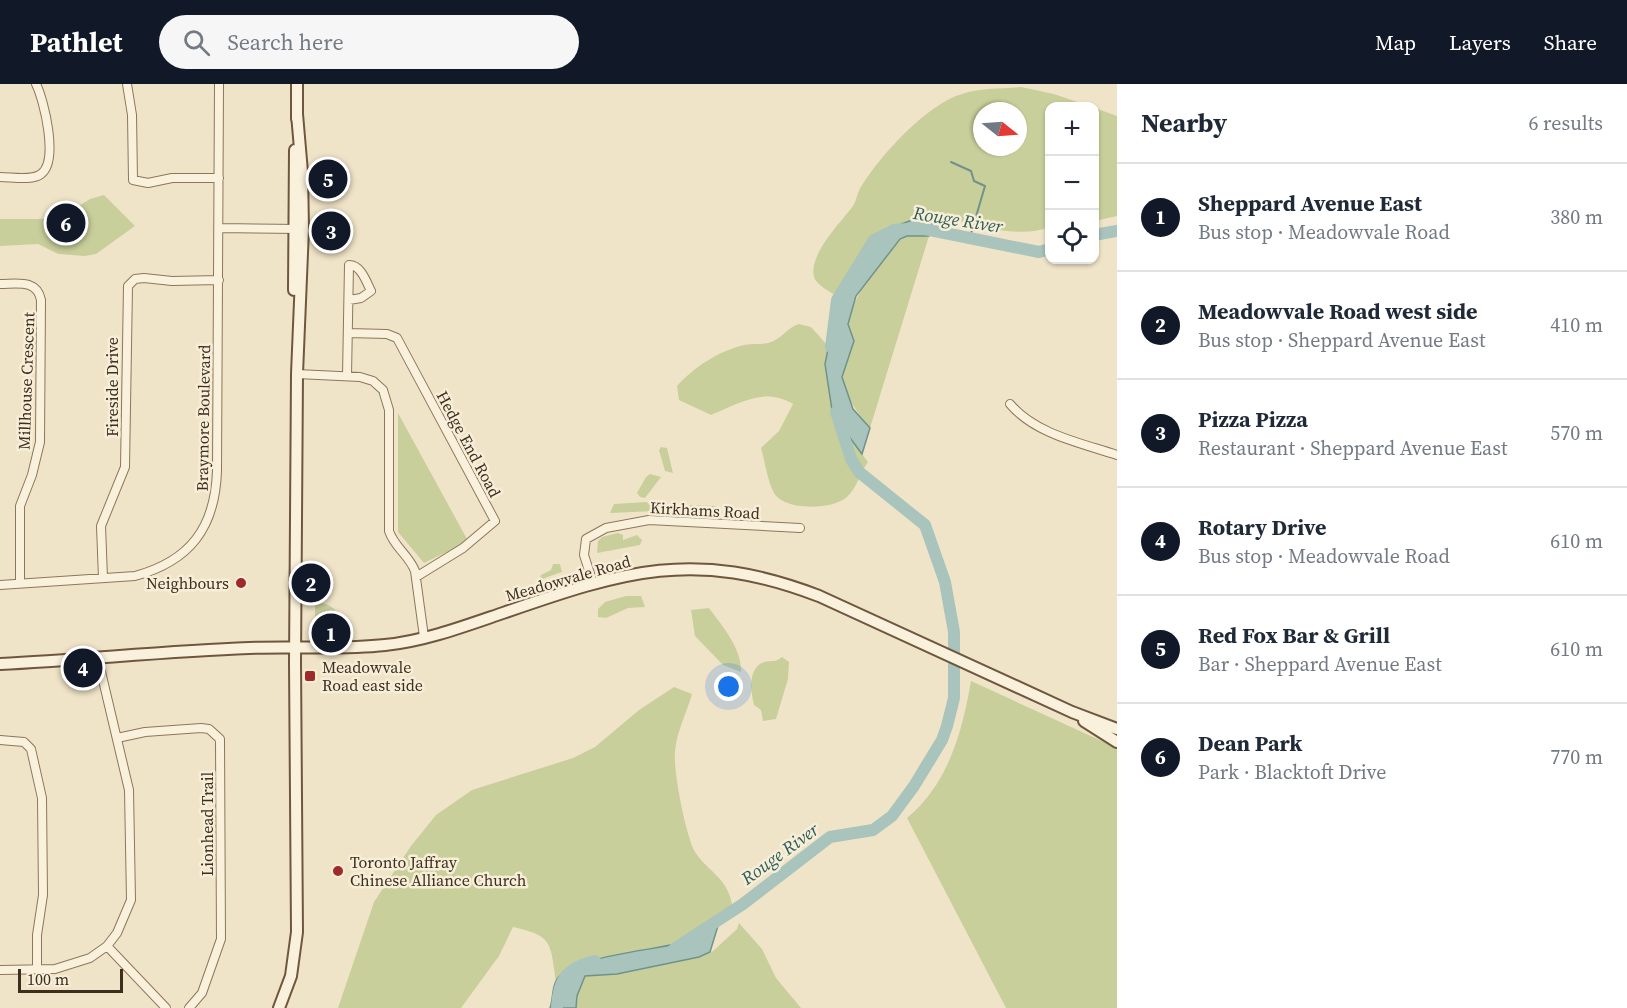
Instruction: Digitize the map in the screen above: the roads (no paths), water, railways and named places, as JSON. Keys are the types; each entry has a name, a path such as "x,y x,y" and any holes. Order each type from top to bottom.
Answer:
{"main road":[{"path":"279,1008 291,976 297,932 297,84"},
{"name":"Meadowvale Road","path":"0,664 219,649 374,646 424,637 593,583 654,569 701,569 740,572 800,589 1072,712 1116,728"},
{"path":"1072,712 1117,742"}],"street":[{"path":"0,177 34,177 44,171 47,165 48,121 36,84"},
{"path":"127,84 131,100 133,180 148,183 172,178 219,178"},
{"name":"Braymore Boulevard","path":"0,585 135,576 168,564 190,547 206,525 212,511 217,477 219,84"},
{"path":"219,228 298,229"},
{"path":"347,376 349,265 353,264 371,291 361,298 349,300"},
{"name":"Fireside Drive","path":"103,578 101,526 125,467 128,286 135,279 144,278 172,281 219,280"},
{"name":"Millhouse Crescent","path":"0,284 30,284 37,289 41,300 40,442 32,475 20,506 20,583"},
{"name":"Hedge End Road","path":"348,333 387,334 397,338 495,521 463,548 416,577"},
{"path":"297,374 347,376 373,381 383,390 388,401 389,531 393,543 412,563 424,637"},
{"path":"1010,404 1020,416 1054,434 1117,455"},
{"name":"Kirkhams Road","path":"593,583 584,555 586,539 606,528 649,520 800,528"},
{"path":"0,970 37,970 72,966 107,946 124,919 131,900 133,882 129,790 98,659"},
{"name":"Lionhead Trail","path":"117,738 145,732 201,728 209,729 220,739 221,939 202,993 189,1008"},
{"path":"0,740 24,742 31,750 41,789 43,895 37,970"},
{"path":"107,946 166,1008"}],"water":[{"name":"Rouge River","path":"930,213 935,215 929,236 907,236 900,239 856,296 848,324 854,341 842,377 853,409 870,428 862,454 832,410 825,364 840,289 853,269 894,227"},
{"path":"721,916 710,952 699,957 617,974 585,976 577,996 576,1008 550,1008 556,981 565,972 580,964 599,959 698,938 707,932"}],"waterway":[{"path":"951,162 971,171 974,181 985,186 970,237"},
{"name":"Rouge River","path":"831,347 837,300 874,240 894,230 920,228 1039,252 1045,250"},
{"name":"Rouge River","path":"1099,234 1117,231"},
{"name":"Rouge River","path":"674,949 743,904 830,837 873,830 892,816 914,786 942,740 947,726 954,698 954,632 945,582 925,525 859,472 851,459 836,412"},
{"name":"Rouge River","path":"557,1008 559,990 566,976 577,967 595,961"}],"place":[{"name":"Red Fox Bar & Grill","path":"328,179"},
{"name":"Dean Park","path":"66,223"},
{"name":"Pizza Pizza","path":"331,231"},
{"name":"Neighbours","path":"241,583"},
{"name":"Meadowvale Road west side","path":"311,583"},
{"name":"Sheppard Avenue East","path":"331,633"},
{"name":"Rotary Drive","path":"83,668"},
{"name":"Meadowvale Road east side","path":"310,676"},
{"name":"Toronto Jaffray Chinese Alliance Church","path":"338,871"}]}
